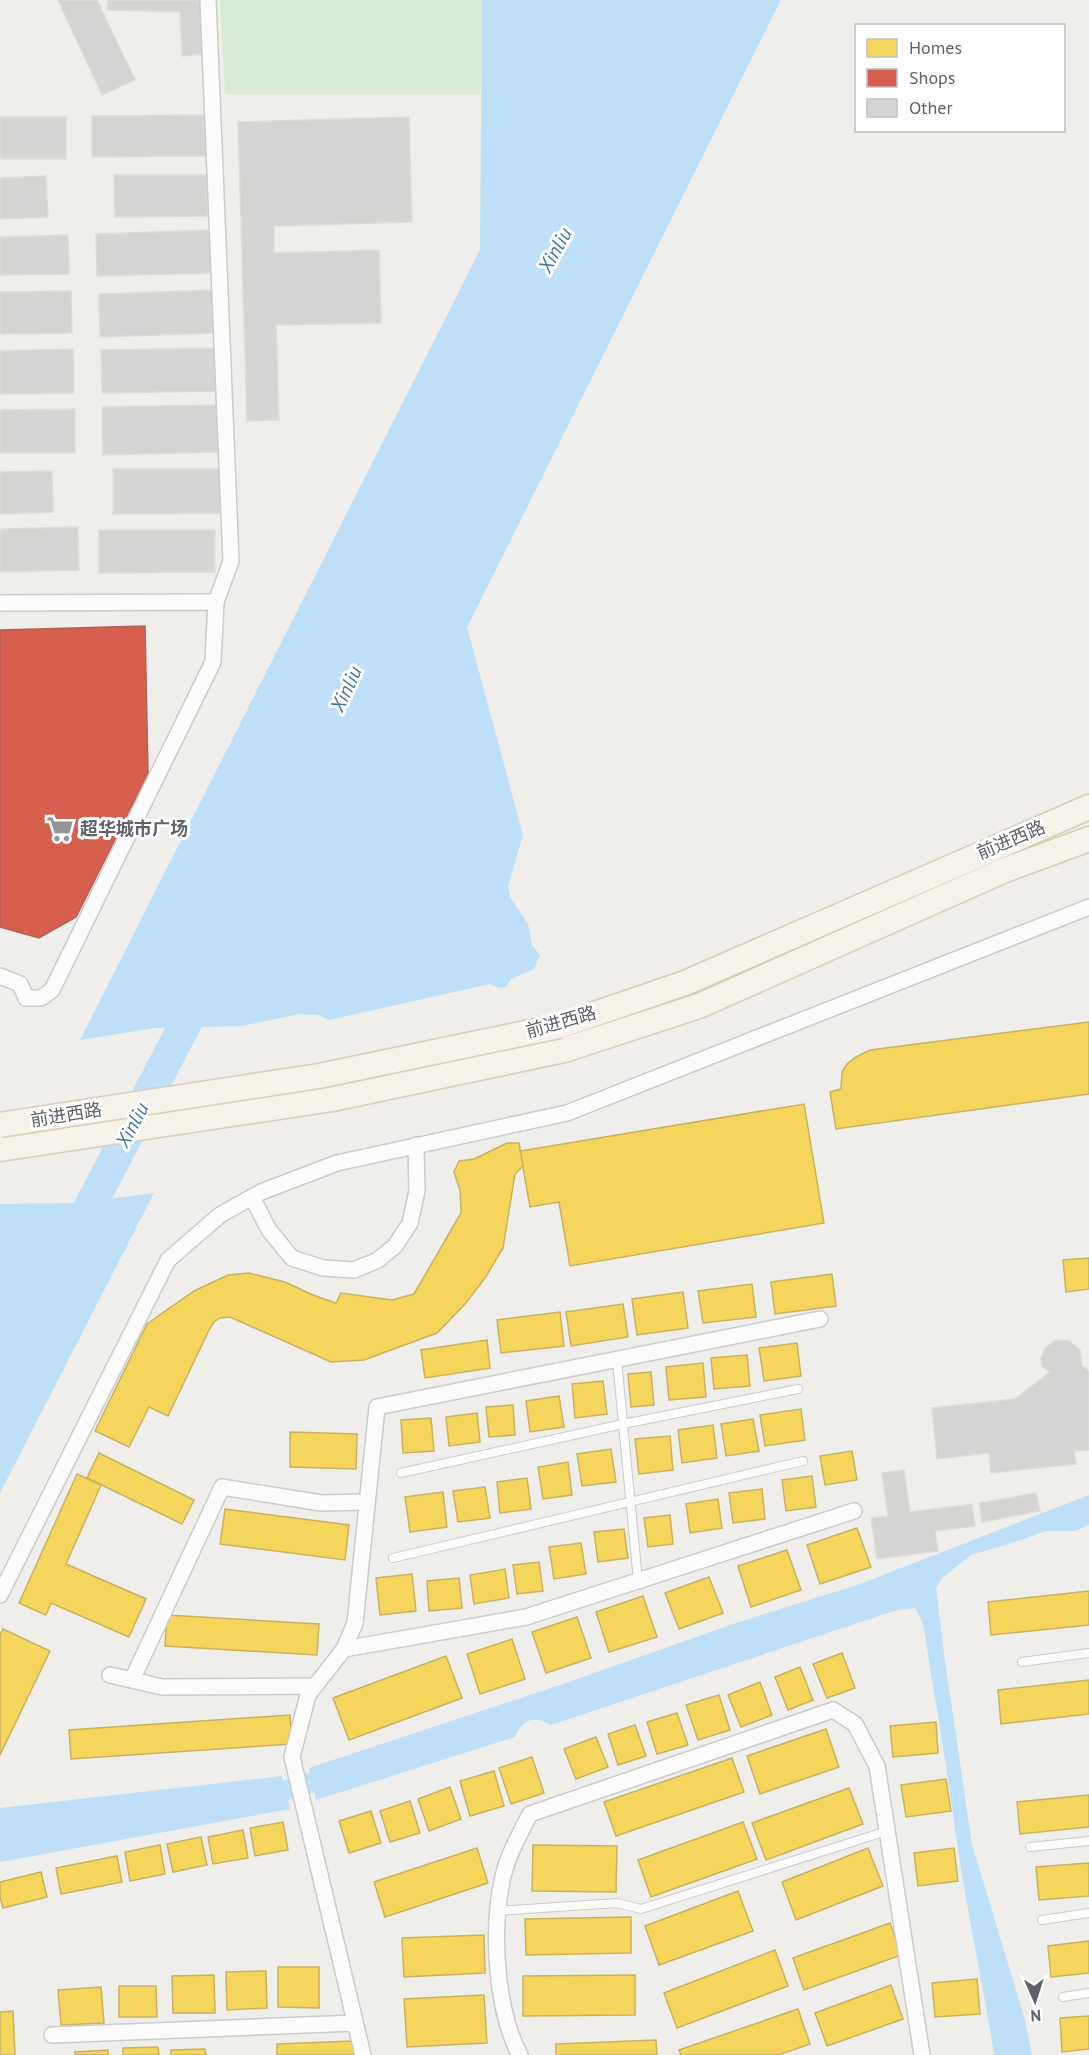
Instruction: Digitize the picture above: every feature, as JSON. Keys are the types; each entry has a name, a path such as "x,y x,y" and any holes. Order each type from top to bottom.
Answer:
{"main road":[{"name":"前进西路","path":"0,1125 319,1076 559,1026 686,983 1089,807"},
{"name":"前进西路","path":"0,1149 332,1099 564,1050 699,1006 1005,870 1089,838"}],"street":[{"path":"0,976 20,984 26,998 41,998 52,990 213,662 216,602 231,561 208,0"},
{"path":"0,603 216,602"},
{"path":"0,1595 168,1260 220,1215 252,1197 337,1163 567,1113 1089,907"},
{"path":"252,1197 269,1230 292,1258 324,1268 354,1270 378,1260 395,1246 410,1223 417,1191 416,1145"},
{"path":"363,2055 292,1757 308,1695 345,1649 355,1623 377,1407 820,1319"},
{"path":"132,1680 222,1487 321,1503 367,1502"},
{"path":"345,1649 526,1617 854,1510"},
{"path":"110,1675 162,1687 314,1686"},
{"path":"520,2055 510,2037 498,1973 496,1911 507,1861 530,1814 833,1710 855,1724 877,1766 922,2055"},
{"path":"52,2036 355,2023"}],"lane":[{"path":"617,1359 638,1581"},
{"path":"401,1473 623,1424 798,1389"},
{"path":"393,1558 803,1461"},
{"path":"1022,1662 1089,1653"},
{"path":"496,1911 618,1903 641,1909 887,1831"},
{"path":"1030,1847 1089,1841"},
{"path":"1042,1920 1089,1913"},
{"path":"1062,1997 1089,1993"}],"green space":[{"path":"220,0 482,0 480,94 225,94"}],"water":[{"path":"482,0 781,0 467,627 523,835 508,886 510,897 528,924 532,945 540,955 534,969 511,979 506,987 500,988 490,984 329,1020 318,1015 299,1014 242,1026 155,1028 80,1040 480,250"},
{"path":"154,1193 0,1493 0,1204 78,1203"},
{"path":"1089,1495 1089,1525 1075,1531 1045,1531 971,1555 942,1578 936,1588 972,1844 1025,2020 1032,2055 994,2055 960,1863 926,1637 922,1621 915,1608 897,1610 551,1725 539,1720 529,1720 521,1726 515,1737 316,1800 309,1768 560,1685 736,1623 860,1584"},
{"path":"282,1776 290,1809 0,1862 0,1808"}],"building: Homes":[{"path":"1089,1022 1089,1094 836,1129 830,1092 841,1089 842,1072 847,1064 870,1050"},
{"path":"804,1104 824,1223 570,1266 559,1202 530,1207 520,1151"},
{"path":"507,1143 519,1143 523,1166 515,1174 503,1248 485,1278 465,1304 437,1333 364,1360 331,1362 230,1317 220,1318 209,1330 168,1416 149,1407 129,1447 95,1431 147,1324 194,1291 228,1275 249,1273 285,1282 336,1303 341,1293 392,1300 414,1294 461,1213 460,1190 454,1172 459,1161 474,1159"},
{"path":"1089,1258 1089,1289 1066,1292 1063,1260"},
{"path":"832,1274 836,1306 775,1314 771,1282"},
{"path":"752,1284 756,1317 703,1323 698,1291"},
{"path":"683,1292 688,1328 637,1335 632,1299"},
{"path":"623,1304 628,1337 571,1346 566,1312"},
{"path":"560,1312 564,1346 501,1353 497,1320"},
{"path":"487,1340 490,1368 425,1378 421,1350"},
{"path":"797,1343 801,1376 764,1381 759,1348"},
{"path":"747,1355 750,1386 714,1389 711,1358"},
{"path":"703,1363 706,1397 669,1400 666,1367"},
{"path":"651,1372 654,1405 631,1407 628,1374"},
{"path":"603,1381 607,1414 575,1418 572,1384"},
{"path":"559,1396 564,1427 530,1432 526,1401"},
{"path":"513,1405 515,1435 489,1437 486,1407"},
{"path":"801,1409 805,1440 765,1446 760,1415"},
{"path":"477,1413 480,1442 449,1446 446,1417"},
{"path":"431,1418 434,1451 403,1453 401,1420"},
{"path":"753,1419 759,1451 726,1456 721,1424"},
{"path":"713,1425 717,1458 682,1463 678,1430"},
{"path":"290,1432 357,1434 356,1469 290,1467"},
{"path":"670,1436 673,1470 639,1474 635,1439"},
{"path":"611,1449 616,1482 582,1486 577,1454"},
{"path":"852,1451 857,1480 825,1485 820,1456"},
{"path":"99,1453 194,1500 182,1524 87,1478"},
{"path":"568,1462 572,1495 543,1499 538,1467"},
{"path":"77,1474 101,1485 66,1564 146,1599 129,1637 51,1603 46,1615 19,1603"},
{"path":"812,1476 816,1507 786,1511 782,1480"},
{"path":"527,1478 531,1509 500,1513 497,1482"},
{"path":"485,1487 490,1518 458,1522 453,1491"},
{"path":"762,1489 765,1519 733,1523 729,1493"},
{"path":"443,1492 447,1527 410,1532 405,1497"},
{"path":"718,1499 722,1528 690,1533 686,1504"},
{"path":"225,1509 349,1525 345,1560 220,1544"},
{"path":"670,1515 673,1544 648,1547 644,1518"},
{"path":"857,1528 871,1567 820,1584 807,1545"},
{"path":"624,1529 628,1558 598,1562 594,1532"},
{"path":"581,1543 586,1574 554,1579 549,1547"},
{"path":"787,1550 801,1590 751,1607 738,1566"},
{"path":"539,1562 543,1591 517,1594 513,1565"},
{"path":"505,1569 509,1598 474,1604 470,1575"},
{"path":"412,1574 416,1611 380,1615 376,1578"},
{"path":"709,1577 723,1613 679,1629 665,1593"},
{"path":"459,1578 462,1608 429,1611 427,1581"},
{"path":"1089,1591 1089,1625 991,1635 988,1602"},
{"path":"643,1596 657,1637 609,1652 596,1612"},
{"path":"167,1615 319,1624 317,1655 165,1646"},
{"path":"577,1617 591,1658 546,1673 532,1632"},
{"path":"3,1629 50,1651 0,1755 0,1635"},
{"path":"512,1639 525,1679 480,1694 467,1654"},
{"path":"842,1653 855,1688 827,1698 813,1664"},
{"path":"446,1656 462,1698 349,1740 333,1698"},
{"path":"800,1667 813,1700 788,1710 775,1677"},
{"path":"1089,1680 1089,1714 1001,1724 998,1690"},
{"path":"760,1682 772,1715 741,1727 728,1695"},
{"path":"719,1695 730,1730 698,1740 686,1705"},
{"path":"677,1713 688,1745 657,1754 647,1722"},
{"path":"290,1715 292,1744 71,1759 69,1730"},
{"path":"936,1722 938,1753 893,1757 890,1726"},
{"path":"635,1725 646,1756 618,1765 608,1734"},
{"path":"826,1729 839,1767 760,1794 747,1756"},
{"path":"596,1737 608,1767 576,1779 564,1749"},
{"path":"532,1757 544,1793 511,1804 499,1768"},
{"path":"732,1758 744,1792 616,1836 604,1802"},
{"path":"494,1771 504,1806 470,1816 460,1781"},
{"path":"946,1779 951,1811 906,1817 901,1785"},
{"path":"450,1787 461,1819 429,1831 418,1799"},
{"path":"849,1788 863,1824 766,1860 752,1823"},
{"path":"1089,1795 1089,1827 1020,1834 1017,1802"},
{"path":"410,1801 420,1833 390,1842 380,1811"},
{"path":"371,1811 381,1843 349,1853 339,1821"},
{"path":"283,1822 288,1850 255,1856 250,1828"},
{"path":"743,1822 757,1859 651,1897 638,1860"},
{"path":"243,1830 248,1858 213,1864 208,1837"},
{"path":"201,1837 207,1865 173,1872 167,1844"},
{"path":"160,1845 165,1874 130,1881 125,1852"},
{"path":"533,1845 617,1846 616,1892 532,1891"},
{"path":"477,1848 488,1883 385,1917 374,1882"},
{"path":"868,1848 883,1886 796,1920 782,1882"},
{"path":"954,1848 958,1881 918,1886 914,1853"},
{"path":"117,1856 122,1882 61,1894 56,1868"},
{"path":"1089,1863 1089,1896 1039,1900 1036,1867"},
{"path":"41,1872 47,1897 3,1908 0,1882"},
{"path":"738,1891 753,1931 659,1965 645,1926"},
{"path":"631,1917 631,1953 526,1955 525,1919"},
{"path":"890,1923 901,1955 804,1990 793,1958"},
{"path":"484,1935 485,1973 404,1977 402,1938"},
{"path":"1089,1941 1089,1973 1051,1977 1048,1946"},
{"path":"775,1950 788,1986 677,2028 664,1993"},
{"path":"278,1967 319,1967 319,2008 278,2007"},
{"path":"266,1971 267,2008 227,2010 226,1972"},
{"path":"214,1975 215,2013 173,2013 172,1976"},
{"path":"635,1975 635,2015 523,2016 523,1976"},
{"path":"977,1979 980,2014 935,2017 932,1983"},
{"path":"891,1985 903,2019 827,2046 815,2013"},
{"path":"119,1986 156,1986 157,2017 119,2017"},
{"path":"101,1987 104,2023 61,2025 58,1990"},
{"path":"484,1995 487,2043 407,2047 404,1999"},
{"path":"798,2009 810,2044 778,2055 681,2055 679,2050"},
{"path":"13,2011 15,2055 0,2055 0,2012"},
{"path":"1089,2016 1089,2049 1062,2052 1060,2018"},
{"path":"656,2040 657,2055 556,2055 556,2044"},
{"path":"353,2041 354,2055 277,2055 277,2044"},
{"path":"158,2047 159,2055 123,2055 123,2048"},
{"path":"205,2049 206,2055 171,2055 171,2050"},
{"path":"108,2050 108,2055 75,2055 75,2052"}],"building: Shops":[{"name":"超华城市广场","path":"145,626 148,774 76,917 39,938 0,927 0,630"}],"building: Other":[{"path":"58,0 97,0 135,80 102,95"},
{"path":"108,0 205,0 207,54 182,56 180,12 107,10"},
{"path":"206,115 206,156 92,157 92,116"},
{"path":"0,117 66,117 66,159 0,159"},
{"path":"409,117 412,222 274,226 274,253 379,250 381,323 276,325 279,420 247,421 238,122"},
{"path":"114,175 207,175 207,216 115,217"},
{"path":"46,176 48,217 0,219 0,178"},
{"path":"212,230 213,273 97,276 96,234"},
{"path":"68,235 69,274 0,275 0,237"},
{"path":"216,290 217,333 100,337 99,294"},
{"path":"71,291 72,333 0,334 0,292"},
{"path":"216,348 217,391 102,393 101,350"},
{"path":"73,349 74,393 0,394 0,351"},
{"path":"219,405 220,452 103,455 102,407"},
{"path":"75,409 75,453 0,453 0,410"},
{"path":"113,469 221,469 221,513 113,514"},
{"path":"52,471 53,512 0,514 0,472"},
{"path":"78,527 79,570 0,572 0,529"},
{"path":"99,530 215,530 215,572 99,573"},
{"path":"1056,1340 1069,1341 1080,1350 1082,1366 1089,1371 1089,1450 1074,1451 1076,1464 991,1473 989,1453 937,1459 932,1408 1015,1399 1050,1372 1042,1366 1041,1358 1045,1348"},
{"path":"904,1470 910,1512 972,1504 975,1526 935,1531 938,1551 877,1559 871,1518 888,1516 882,1473"},
{"path":"1036,1493 1040,1511 982,1522 979,1503"}],"waterway":[{"name":"Xinliu","path":"73,1239 204,988"},
{"path":"261,1798 336,1775"}],"place":[{"name":"超华城市广场","path":"60,829"}]}
